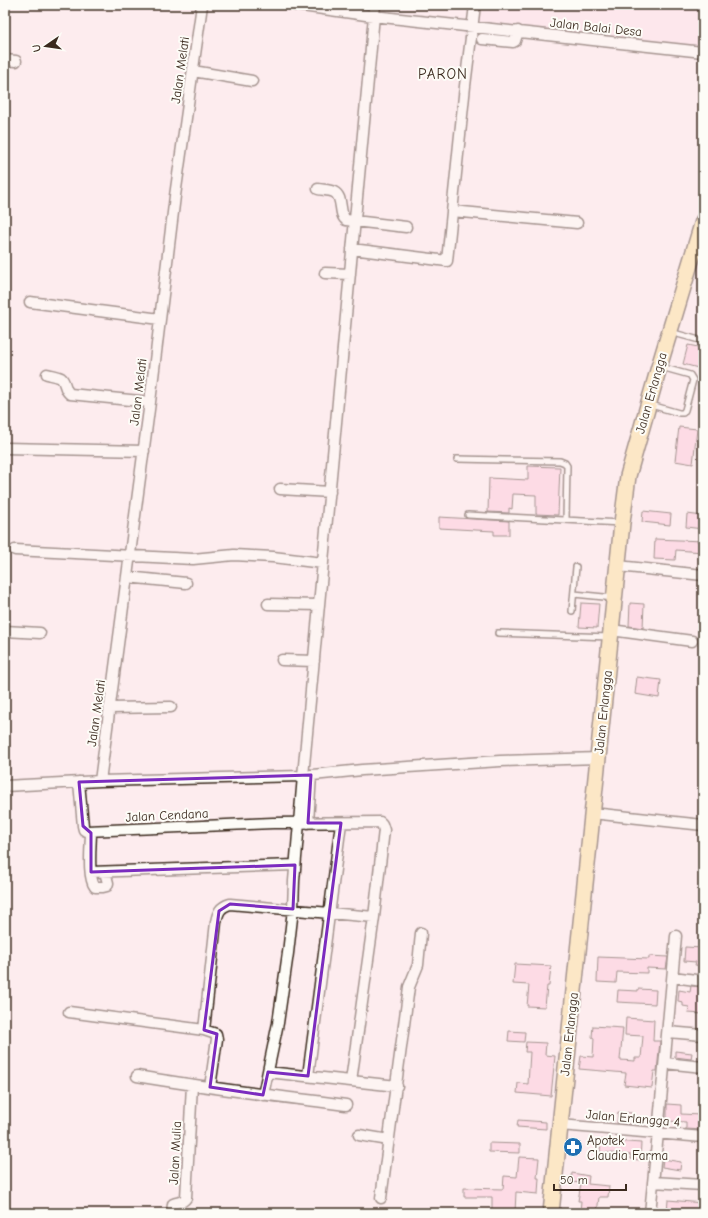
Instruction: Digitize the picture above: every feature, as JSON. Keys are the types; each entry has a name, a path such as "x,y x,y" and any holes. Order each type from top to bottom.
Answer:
{"main road":[{"name":"Jalan Erlangga","path":"551,1213 628,476 669,332 703,221"}],"street":[{"name":"Jalan Melati","path":"100,781 144,451 175,196 202,5"},
{"name":"Jalan Balai Desa","path":"295,5 373,16 703,52"},
{"path":"263,1095 278,1023 293,909 295,865 303,823 314,661 375,5"},
{"path":"352,249 447,261 475,5"},
{"path":"482,38 513,42 515,41 518,31"},
{"path":"5,60 16,61"},
{"path":"193,71 252,81"},
{"path":"318,189 333,191 336,194 340,200 344,219 346,220 406,227"},
{"path":"452,211 577,223"},
{"path":"325,273 350,274"},
{"path":"30,302 160,319"},
{"path":"47,374 60,378 66,391 70,394 150,402"},
{"path":"5,448 144,451"},
{"path":"280,489 330,492"},
{"path":"15,550 193,560 234,555 274,557 323,563"},
{"path":"618,566 703,575"},
{"path":"127,577 186,582"},
{"path":"268,604 319,605"},
{"path":"5,631 40,633"},
{"path":"611,634 692,641"},
{"path":"282,660 314,661"},
{"path":"110,708 170,707"},
{"path":"5,786 100,781 307,775 500,761 598,758"},
{"path":"79,782 83,826 84,830 91,832 90,861 93,885 95,887 107,886 108,883 105,872"},
{"path":"592,813 703,825"},
{"name":"Jalan Cendana","path":"91,832 265,824 380,822 384,826 374,917"},
{"path":"308,1076 341,823"},
{"path":"91,872 295,865"},
{"path":"204,1030 216,922 219,911 224,905 230,904 293,909 330,914 374,917 351,1081"},
{"path":"381,1198 409,987 418,965 421,933"},
{"path":"650,1213 676,936"},
{"path":"673,978 703,981"},
{"path":"69,1012 204,1030 216,1034 217,1038 210,1087"},
{"path":"668,1032 703,1035"},
{"path":"665,1064 703,1066"},
{"path":"268,1072 396,1086"},
{"path":"137,1076 263,1095 346,1105"},
{"name":"Jalan Mulia","path":"172,1213 173,1204 180,1203 186,1198 192,1085"},
{"name":"Jalan Erlangga 4","path":"560,1125 703,1137"},
{"path":"359,1135 389,1140"},
{"path":"653,1182 703,1185"}],"lane":[{"path":"669,332 703,342"},
{"path":"648,404 679,413 683,413 685,410 693,380 692,377 690,375 659,367"},
{"path":"458,459 560,461 565,463 567,466 566,520"},
{"path":"468,515 622,523"},
{"path":"572,611 576,567"},
{"path":"574,594 615,598"},
{"path":"498,633 611,634"}],"highlighted area":[{"path":"311,775 308,823 341,823 308,1076 268,1072 263,1095 210,1087 217,1034 204,1030 219,911 230,904 293,909 295,865 91,872 91,833 83,826 79,782"}],"shaded area":[{"path":"479,5 703,5 703,47 478,23"}],"building":[{"path":"688,345 703,348 702,369 683,364"},
{"path":"679,427 697,429 693,464 675,461"},
{"path":"528,466 560,467 558,515 536,514 536,495 513,494 512,509 509,508 509,513 488,512 489,478 528,480"},
{"path":"643,511 671,514 670,525 642,522"},
{"path":"687,514 703,516 703,529 686,527"},
{"path":"439,517 509,521 509,535 494,535 494,531 439,528"},
{"path":"655,539 703,541 703,552 676,550 675,560 654,559"},
{"path":"581,603 599,604 597,628 579,627"},
{"path":"630,603 644,604 643,628 629,626"},
{"path":"637,677 661,680 659,698 635,694"},
{"path":"685,947 703,948 703,966 695,965 696,962 684,961"},
{"path":"649,956 668,957 666,969 647,968 647,973 617,972 616,983 597,982 598,957 649,959"},
{"path":"515,964 551,966 545,1007 527,1006 529,985 513,984"},
{"path":"691,986 703,987 703,1014 688,1013 689,1007 683,1006 683,1002 678,1001 679,990 690,992"},
{"path":"638,989 656,990 655,1004 617,1002 618,990 638,991"},
{"path":"626,1018 654,1020 653,1041 660,1041 657,1071 654,1071 652,1088 624,1085 626,1073 579,1069 581,1056 593,1057 593,1026 623,1028 620,1060 635,1061 635,1058 641,1058 643,1036 625,1035"},
{"path":"509,1031 525,1032 524,1042 508,1041"},
{"path":"526,1042 546,1043 545,1055 555,1056 551,1096 517,1093 518,1083 528,1084 530,1052 525,1052"},
{"path":"675,1051 692,1053 691,1059 675,1057"},
{"path":"667,1104 681,1105 681,1114 700,1115 700,1120 703,1121 703,1130 686,1129 686,1122 667,1121"},
{"path":"618,1112 632,1113 631,1124 617,1123"},
{"path":"518,1120 546,1122 546,1129 517,1127"},
{"path":"601,1140 641,1143 640,1160 631,1159 631,1155 600,1152"},
{"path":"489,1143 520,1144 520,1153 489,1152"},
{"path":"519,1157 539,1158 537,1178 539,1178 538,1194 516,1192 515,1213 492,1213 492,1197 464,1197 464,1188 503,1189 504,1176 517,1177"},
{"path":"663,1159 681,1162 680,1170 662,1167"},
{"path":"572,1173 589,1176 588,1184 609,1186 608,1197 599,1197 597,1213 580,1212 581,1201 578,1201 581,1183 571,1182"},
{"path":"668,1200 703,1203 703,1213 683,1211 683,1213 667,1213"}],"place":[{"name":"Apotek Claudia Farma","path":"573,1147"}],"district":[{"name":"PARON","path":"443,74"}]}
